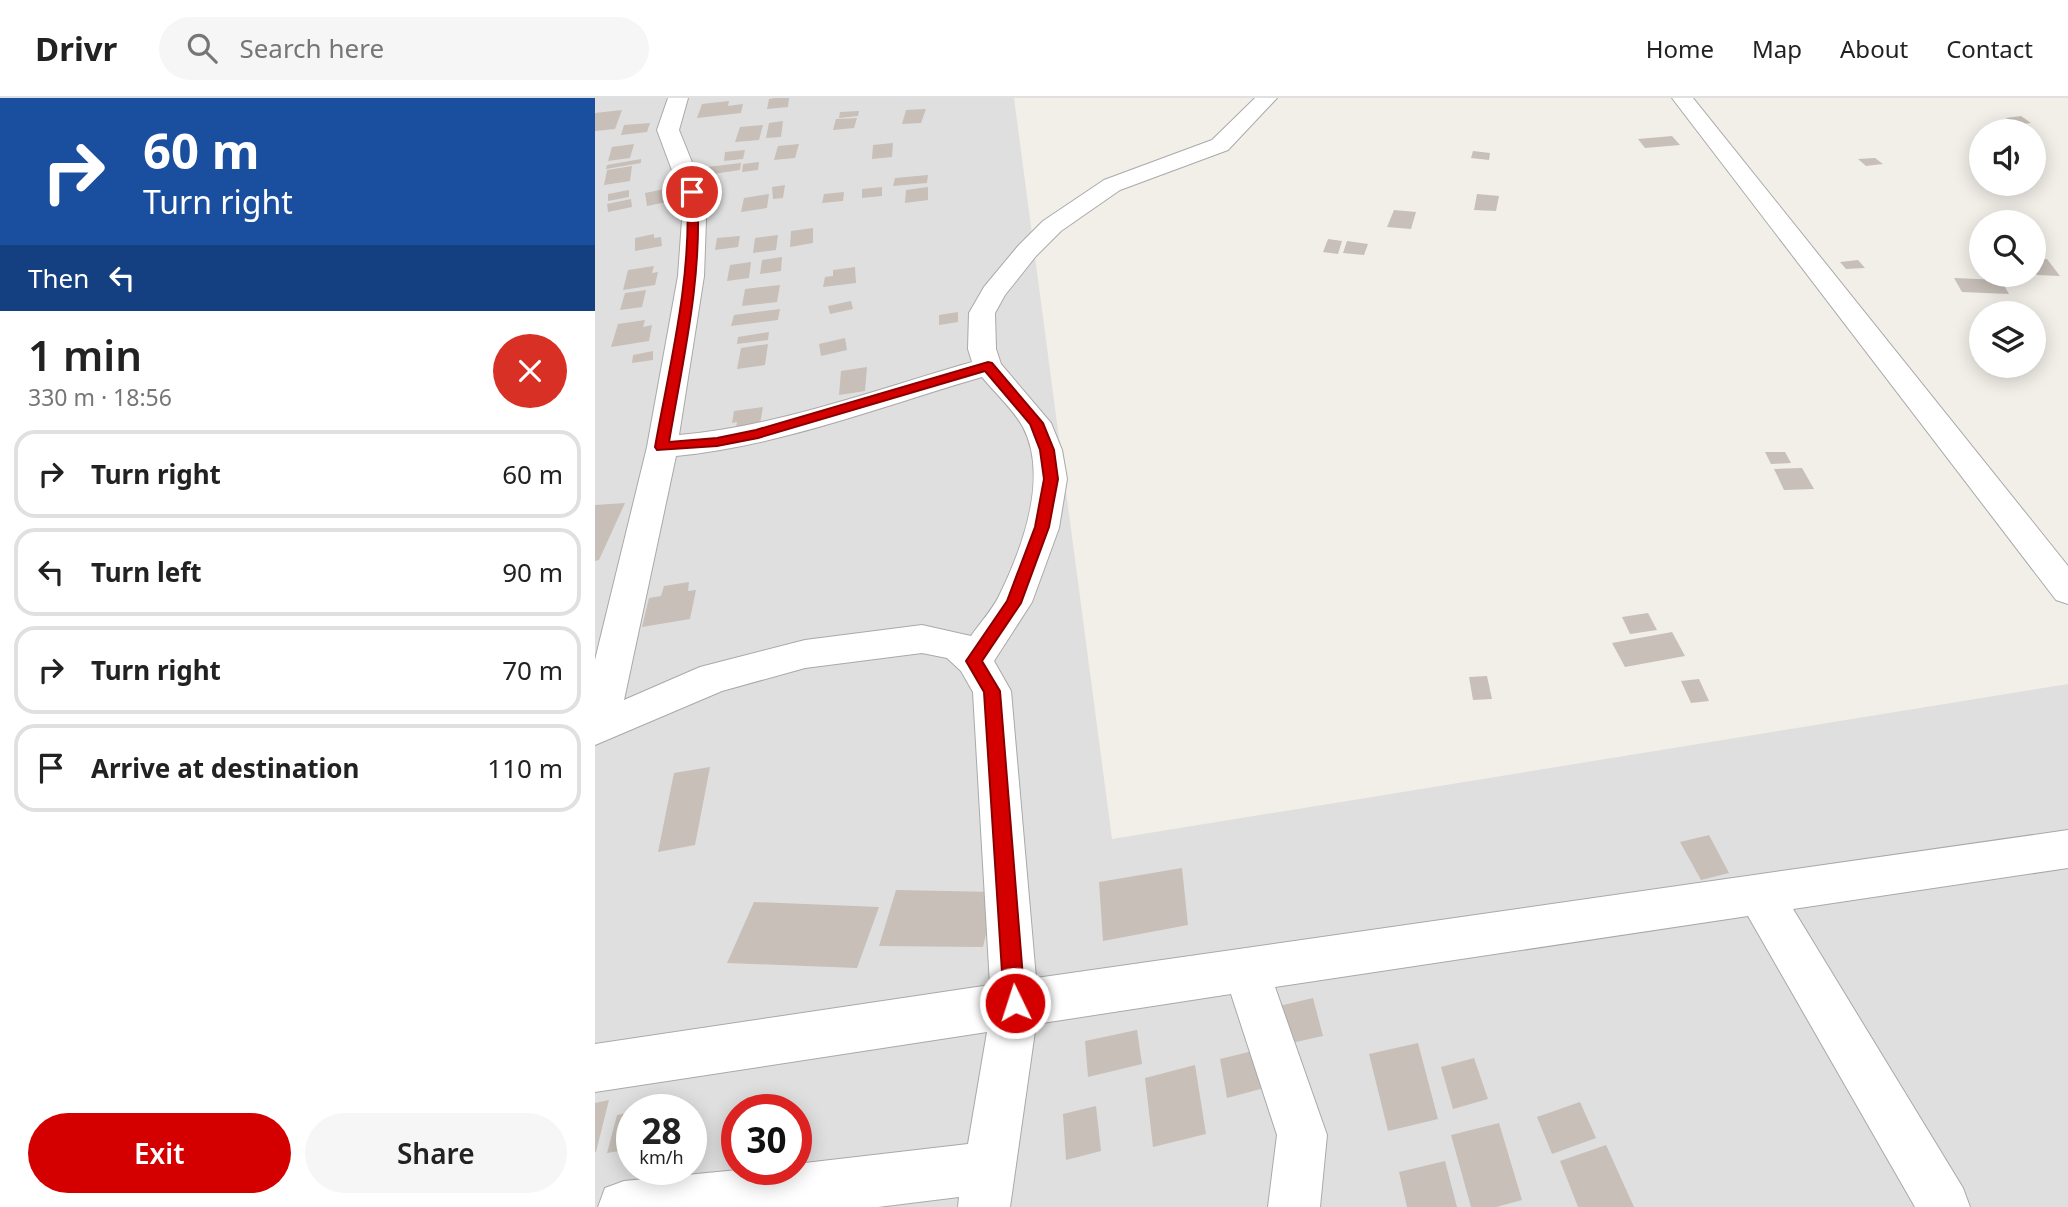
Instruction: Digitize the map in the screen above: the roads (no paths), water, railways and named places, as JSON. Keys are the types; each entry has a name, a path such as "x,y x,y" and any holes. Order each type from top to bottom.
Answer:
{"street":[{"path":"596,728 662,447 692,262 692,192 668,130 678,98"},
{"path":"974,661 1014,603 1042,527 1051,479 1047,450 1036,423 988,366 982,349 982,313 993,293 1027,251 1052,226 1112,185 1220,145 1267,98"},
{"path":"1682,98 2068,591"},
{"path":"662,447 717,442 758,433 988,366"},
{"path":"596,728 713,678 805,654 922,639 958,646 974,661 992,691 1015,1003 987,1187 804,1190 624,1207"},
{"path":"595,1068 1015,1003 2068,849"},
{"path":"1759,893 1944,1207"},
{"path":"1246,969 1302,1135 1294,1207"}]}
